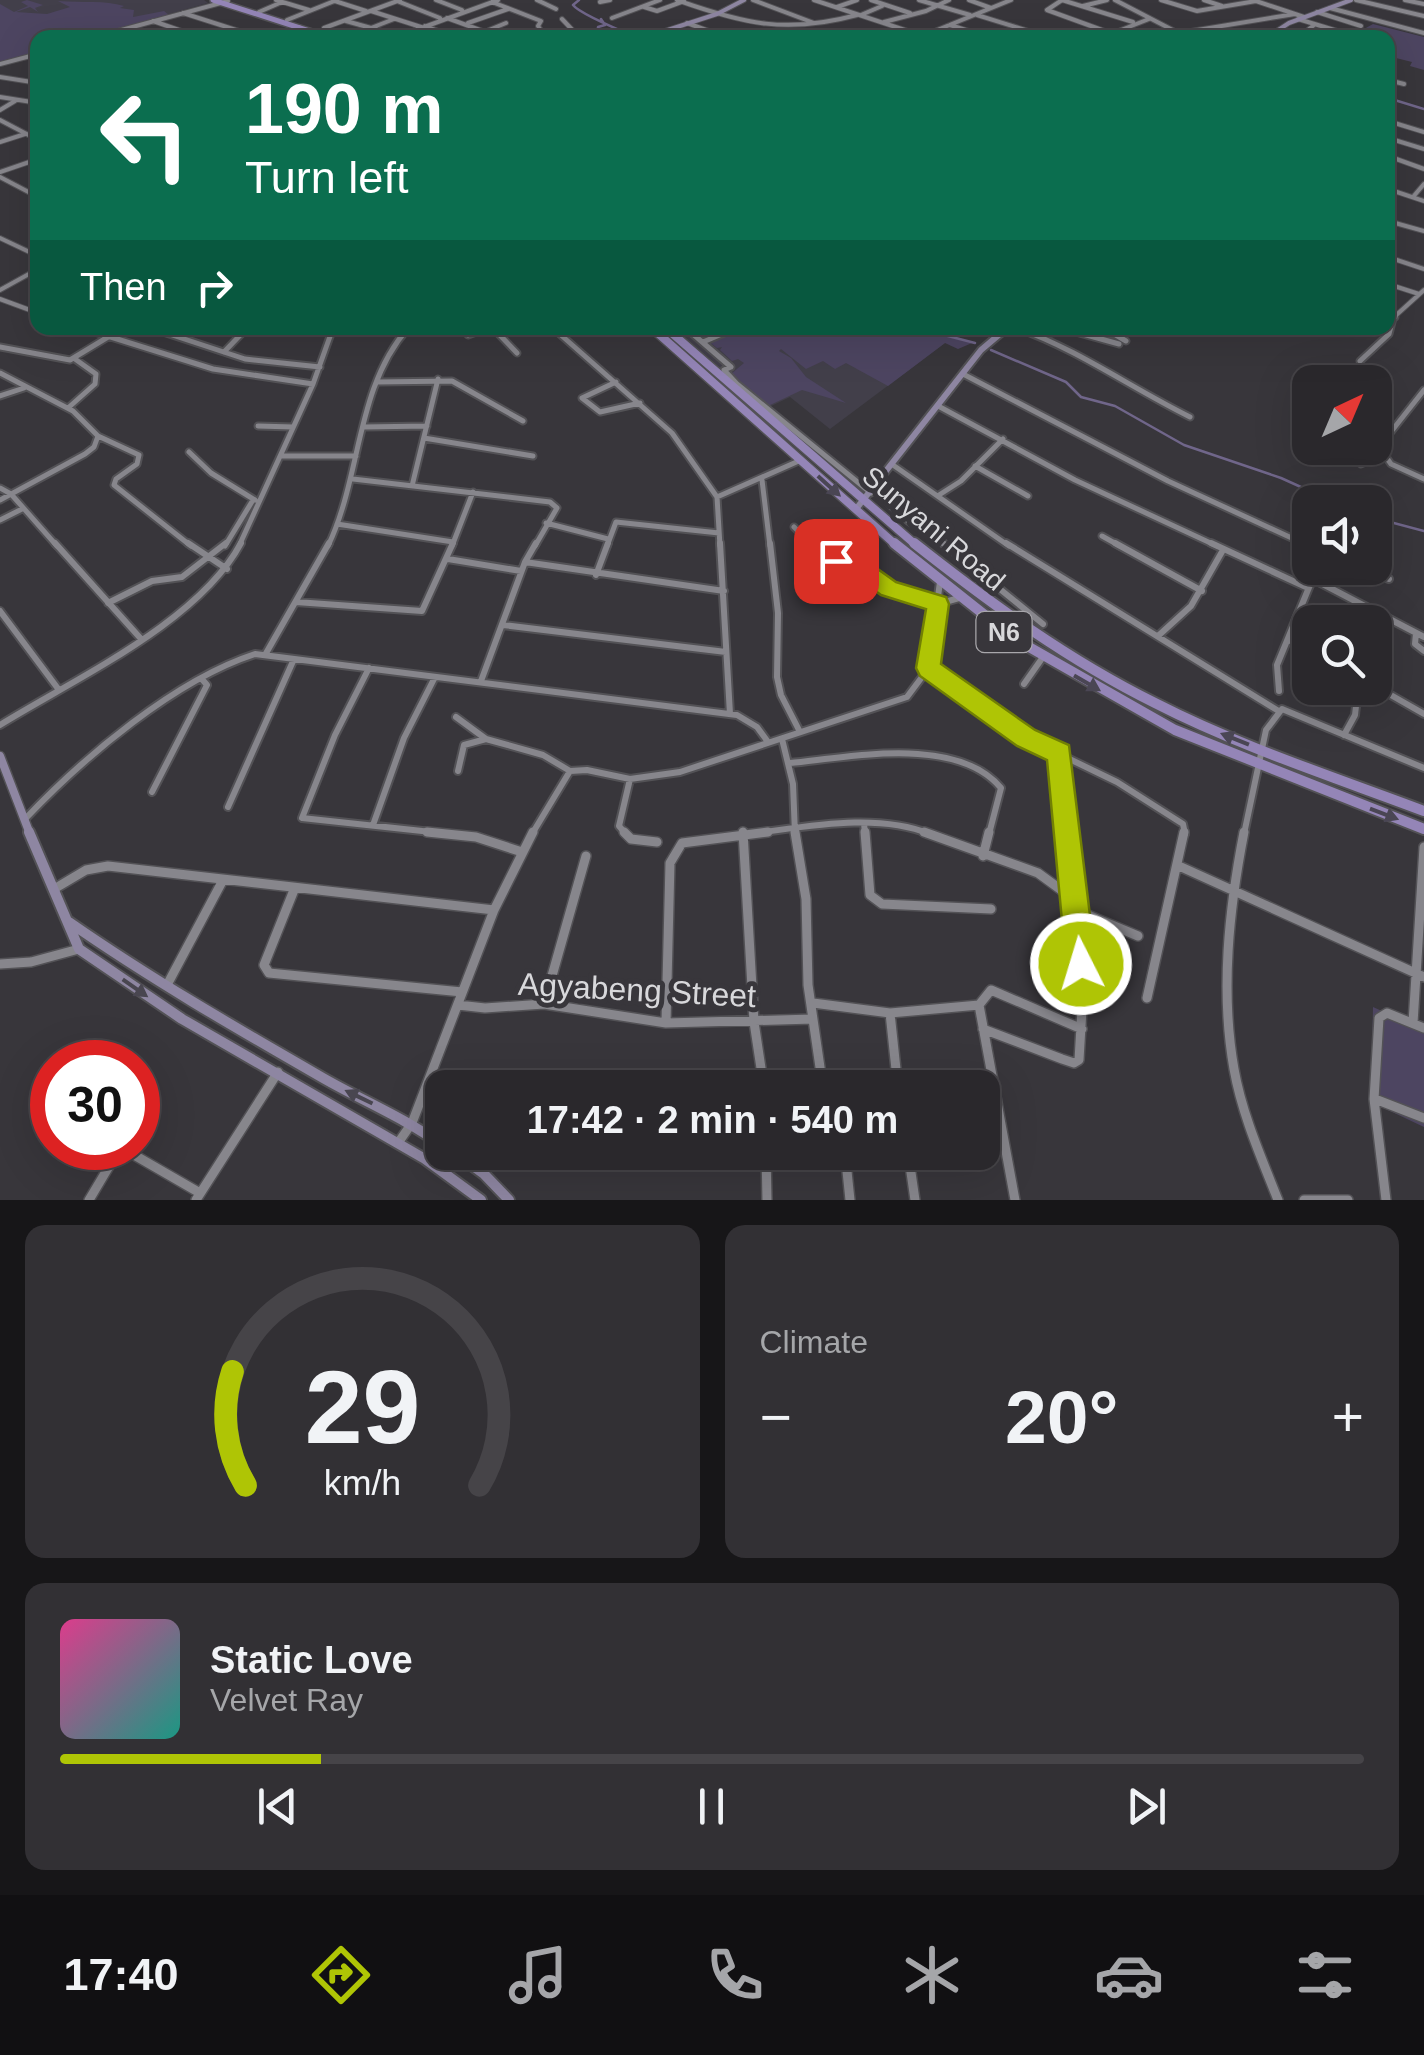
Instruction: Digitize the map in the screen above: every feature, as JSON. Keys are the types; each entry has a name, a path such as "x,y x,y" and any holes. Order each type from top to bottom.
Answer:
{"main road":[{"path":"213,0 317,30"},
{"path":"225,2 307,30"},
{"name":"N6","path":"660,335 958,598 1043,657 1146,714 1258,766 1424,829"},
{"name":"Sunyani Road","path":"675,335 870,494 1013,622 1154,704 1263,751 1424,811"}],"street":[{"path":"276,0 310,10"},
{"path":"288,20 335,0 434,30"},
{"path":"372,0 384,5"},
{"path":"324,28 399,0 485,30"},
{"path":"419,10 439,0 465,11"},
{"path":"538,0 556,9"},
{"path":"600,2 610,0"},
{"path":"612,18 660,0"},
{"path":"667,30 744,0"},
{"path":"753,0 808,24"},
{"path":"814,0 904,30"},
{"path":"836,8 857,0"},
{"path":"871,0 911,14"},
{"path":"918,0 1028,30"},
{"path":"882,23 948,0"},
{"path":"969,0 992,8"},
{"path":"940,30 1012,0"},
{"path":"1100,30 1046,10 1062,0 1132,22"},
{"path":"1082,6 1107,0"},
{"path":"1114,0 1171,30"},
{"path":"1161,0 1199,11"},
{"path":"1204,0 1227,7"},
{"path":"1211,30 1304,17 1354,0 1424,16"},
{"path":"1405,0 1424,4"},
{"path":"259,12 285,1"},
{"path":"414,30 492,1 541,21 541,30"},
{"path":"643,6 657,11 682,1 759,28 820,25 858,15 881,3"},
{"path":"1188,15 1254,1 1332,30"},
{"path":"120,30 225,2"},
{"path":"467,24 510,8"},
{"path":"1330,8 1424,33"},
{"path":"182,12 237,30"},
{"path":"1317,12 1360,26"},
{"path":"1276,30 1296,16"},
{"path":"1119,30 1150,18"},
{"path":"365,30 395,19"},
{"path":"562,19 572,30"},
{"path":"1356,30 1369,19"},
{"path":"344,20 376,30"},
{"path":"152,21 178,30"},
{"path":"490,30 506,23"},
{"path":"688,23 707,30"},
{"path":"1308,30 1315,24"},
{"path":"950,25 966,30"},
{"path":"1033,30 1043,25"},
{"path":"292,30 299,27"},
{"path":"0,64 30,56"},
{"path":"0,77 30,82"},
{"path":"0,87 13,80"},
{"path":"1395,82 1404,84"},
{"path":"0,97 30,102"},
{"path":"0,110 16,100"},
{"path":"0,121 28,135"},
{"path":"1395,123 1424,132"},
{"path":"0,142 28,135"},
{"path":"1395,140 1424,149"},
{"path":"1395,159 1424,169"},
{"path":"0,175 30,162"},
{"path":"0,175 30,193"},
{"path":"1413,198 1424,185"},
{"path":"1395,192 1424,201"},
{"path":"1395,223 1424,231"},
{"path":"0,238 30,252"},
{"path":"1395,260 1424,270"},
{"path":"0,290 30,273"},
{"path":"1395,286 1421,292"},
{"path":"1395,312 1421,292"},
{"path":"0,299 30,309"},
{"path":"106,335 224,372 313,384"},
{"path":"173,335 266,362 320,367"},
{"path":"224,352 240,335"},
{"path":"108,603 152,581 182,576 210,559 234,532 257,500 280,456 331,335"},
{"path":"265,655 338,524 380,369 403,335"},
{"path":"498,335 517,353"},
{"path":"561,335 672,433 717,498 730,714"},
{"path":"694,335 731,366 724,370 738,384 870,494 946,545 1043,624"},
{"path":"703,342 720,335"},
{"path":"856,509 940,407 980,350 999,335"},
{"path":"1038,335 1190,418"},
{"path":"1090,335 1122,342 1113,335"},
{"path":"1360,361 1388,335"},
{"path":"0,347 64,361 75,359 109,336"},
{"path":"68,408 95,384 96,374 75,359"},
{"path":"0,372 68,408 98,436 139,455 137,464 116,479 114,485 121,495 134,499 195,552 227,569"},
{"path":"963,374 1168,481 1292,538"},
{"path":"377,382 438,379 470,389 523,421"},
{"path":"412,486 438,379"},
{"path":"616,382 582,398 600,412 641,403"},
{"path":"0,396 25,387"},
{"path":"1392,427 1424,390"},
{"path":"940,407 1075,480 1308,588"},
{"path":"258,426 270,430 294,426"},
{"path":"364,427 427,426"},
{"path":"0,500 86,454 98,436"},
{"path":"424,438 533,456"},
{"path":"938,495 1003,440"},
{"path":"190,452 210,473 257,500"},
{"path":"280,456 356,456"},
{"path":"717,498 801,460"},
{"path":"893,464 1043,569 1277,710"},
{"path":"1392,465 1424,479"},
{"path":"975,466 1028,496"},
{"path":"353,478 550,502 557,508 523,566 481,681"},
{"path":"762,480 778,613 777,677 780,695 800,732"},
{"path":"0,488 11,494 142,640"},
{"path":"296,602 418,613 436,589 473,492"},
{"path":"0,726 142,640 194,603 227,569 246,534 257,500"},
{"path":"0,520 22,509"},
{"path":"596,575 614,525 620,521 718,533"},
{"path":"546,523 608,539"},
{"path":"338,524 453,542"},
{"path":"794,526 836,561 853,563 888,589 938,604 958,598"},
{"path":"234,532 246,534"},
{"path":"1102,536 1202,591"},
{"path":"1158,636 1202,591 1222,550"},
{"path":"448,559 724,591"},
{"path":"456,717 486,739 543,754 570,771 630,778 680,772 898,702 920,685 928,668 940,582"},
{"path":"1279,691 1277,665 1310,585"},
{"path":"1324,585 1362,605"},
{"path":"0,611 59,690"},
{"path":"1392,621 1420,635 1415,644 1424,650"},
{"path":"503,624 726,652"},
{"path":"26,818 55,788 200,678 230,659 265,655 730,714 746,718 768,742"},
{"path":"1024,684 1043,657"},
{"path":"228,807 294,659"},
{"path":"369,668 335,735 302,818 493,840 522,852"},
{"path":"928,668 1026,738 1178,818 1186,830 1147,998"},
{"path":"374,826 404,738 435,677"},
{"path":"152,792 207,685 200,678"},
{"path":"1392,696 1424,714"},
{"path":"1344,735 1356,705"},
{"path":"1278,1200 1246,1119 1234,1065 1228,980 1234,891 1265,731 1282,708 1424,768"},
{"path":"458,771 464,744 486,739"},
{"path":"782,739 790,763 794,827 806,899 806,961 820,1070"},
{"path":"983,1029 1074,1063 1079,1060 1082,1029 1076,905 1060,753"},
{"path":"0,756 51,890 79,949 182,1019 398,1144 481,1200"},
{"path":"790,763 928,756 952,758 984,770 1000,788 983,856"},
{"path":"398,1144 412,1123 494,910 546,805 570,771"},
{"path":"630,778 619,826 631,839 657,842"},
{"path":"666,1023 673,854 682,843 794,827 864,822 908,826 1038,873 1076,905 1138,936"},
{"path":"864,822 870,895 882,904 991,908"},
{"path":"743,832 754,1022 761,1070"},
{"path":"1413,1023 1424,847"},
{"path":"544,1004 586,856"},
{"path":"1178,866 1419,974"},
{"path":"51,890 97,867 494,910"},
{"path":"166,988 223,880"},
{"path":"294,890 264,965 269,973 462,992"},
{"path":"69,922 166,988 425,1133"},
{"path":"0,964 31,962 79,949"},
{"path":"813,1003 890,1013 979,1005 991,990 1082,1029"},
{"name":"Agyabeng Street","path":"458,1005 486,1008 544,1004 666,1023 813,1019"},
{"path":"979,1005 1015,1200"},
{"path":"890,1013 896,1070"},
{"path":"1386,1200 1374,1099 1380,1015 1388,1013 1424,1028"},
{"path":"156,1170 198,1197 278,1072"},
{"path":"1374,1099 1424,1118"},
{"path":"89,1200 107,1170"},
{"path":"479,1170 509,1200"},
{"path":"766,1170 767,1200"},
{"path":"846,1170 850,1200"},
{"path":"911,1170 915,1200"},
{"path":"1304,1200 1348,1200"}],"shaded area":[{"path":"0,0 208,3 113,30 30,30 30,54 0,63"},
{"path":"58,1 117,4 134,10 133,17 164,11 169,15 114,30 30,30 30,54 0,63 0,4 14,12 28,6 21,2 43,5 35,8 38,12 30,7 16,12 47,14 70,7"},
{"path":"1373,24 1424,37 1424,70 1395,58 1395,30 1362,30"},
{"path":"682,335 956,335 830,429 790,397 767,408"},
{"path":"723,335 941,335 972,343 958,349 945,343 888,386 846,363 835,369 823,361 806,369 781,349 806,377 846,403 802,390 768,406 731,374 744,363 732,361 720,350 722,347 708,341"},
{"path":"1373,1007 1424,1030 1424,1127 1371,1102"}],"waterway":[{"path":"579,0 573,5 577,9 604,23"},
{"path":"601,19 604,23"},
{"path":"598,30 604,23"},
{"path":"604,23 619,30"},
{"path":"1395,100 1424,109"},
{"path":"944,335 975,343"},
{"path":"991,350 1066,382 1081,397 1115,406 1184,445 1296,485"},
{"path":"1392,523 1424,531"}],"route":[{"path":"836,561 858,565 888,589 938,604 928,668 1026,738 1060,753 1081,964"}]}
